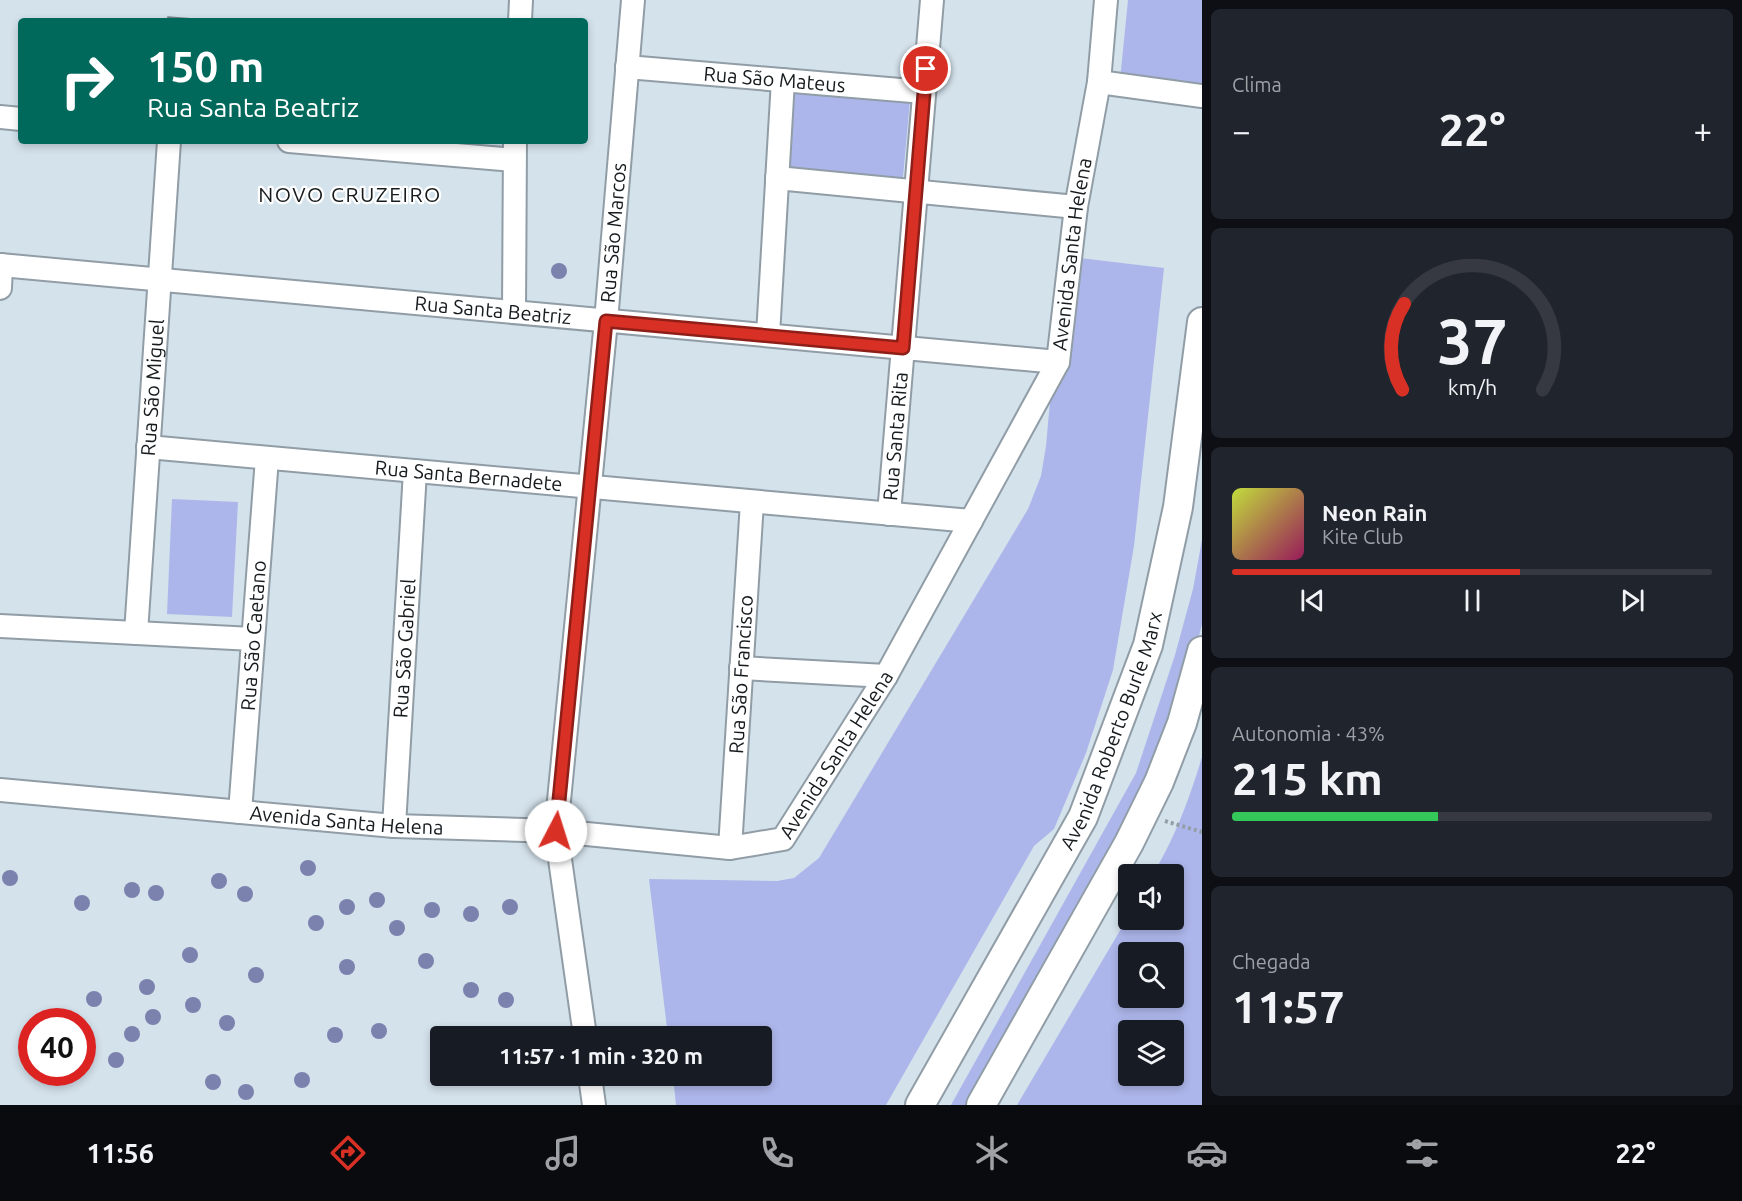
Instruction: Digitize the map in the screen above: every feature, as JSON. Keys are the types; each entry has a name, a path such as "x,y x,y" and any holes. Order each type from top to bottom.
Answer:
{"main road":[{"name":"Avenida Roberto Burle Marx","path":"920,1105 1083,817 1148,645 1178,507 1202,322"},
{"path":"981,1105 1129,843 1159,782 1182,723 1202,651"}],"street":[{"path":"520,18 521,0"},
{"name":"Rua São Marcos","path":"584,1026 556,831 606,321 633,0"},
{"name":"Rua Santa Rita","path":"889,514 932,0"},
{"name":"Avenida Santa Helena","path":"0,790 394,826 556,831 730,848 783,839 886,676 1058,362 1076,207 1099,82 1106,0"},
{"name":"Rua São Mateus","path":"627,67 924,92"},
{"path":"768,335 783,80"},
{"path":"1099,82 1202,96"},
{"path":"0,117 18,119"},
{"name":"Rua São Miguel","path":"136,633 168,144"},
{"path":"364,144 515,150 514,312"},
{"path":"777,178 1076,207"},
{"path":"0,288 1,265"},
{"name":"Rua Santa Beatriz","path":"1,265 1058,362"},
{"name":"Rua Santa Bernadete","path":"148,447 971,521"},
{"name":"Rua São Caetano","path":"240,812 267,458"},
{"name":"Rua São Gabriel","path":"394,826 415,471"},
{"name":"Rua São Francisco","path":"730,848 752,502"},
{"path":"0,626 253,639"},
{"path":"741,668 886,676"},
{"path":"591,1086 594,1105"}],"path":[{"path":"1143,811 1202,832"}],"shaded area":[{"path":"1128,0 1202,0 1202,89 1120,80"},
{"path":"791,89 910,100 902,188 783,177"},
{"path":"1063,256 1164,268 1134,546 1113,670 1086,753 1054,829 1034,846 886,1105 676,1105 674,1086 772,1086 772,1026 667,1026 649,879 777,881 794,878 819,858 1028,509 1041,476 1046,446"},
{"path":"172,499 238,502 232,617 167,614"},
{"path":"1202,540 1202,624 1194,656 1149,778 971,1105 951,1105 1136,773 1175,655 1193,589"},
{"path":"1202,757 1202,1105 1017,1105 1120,930 1184,930 1184,864 1159,864 1187,802"}],"district":[{"name":"NOVO CRUZEIRO","path":"350,195"}],"route":[{"path":"556,831 606,321 903,348 926,69"}]}
